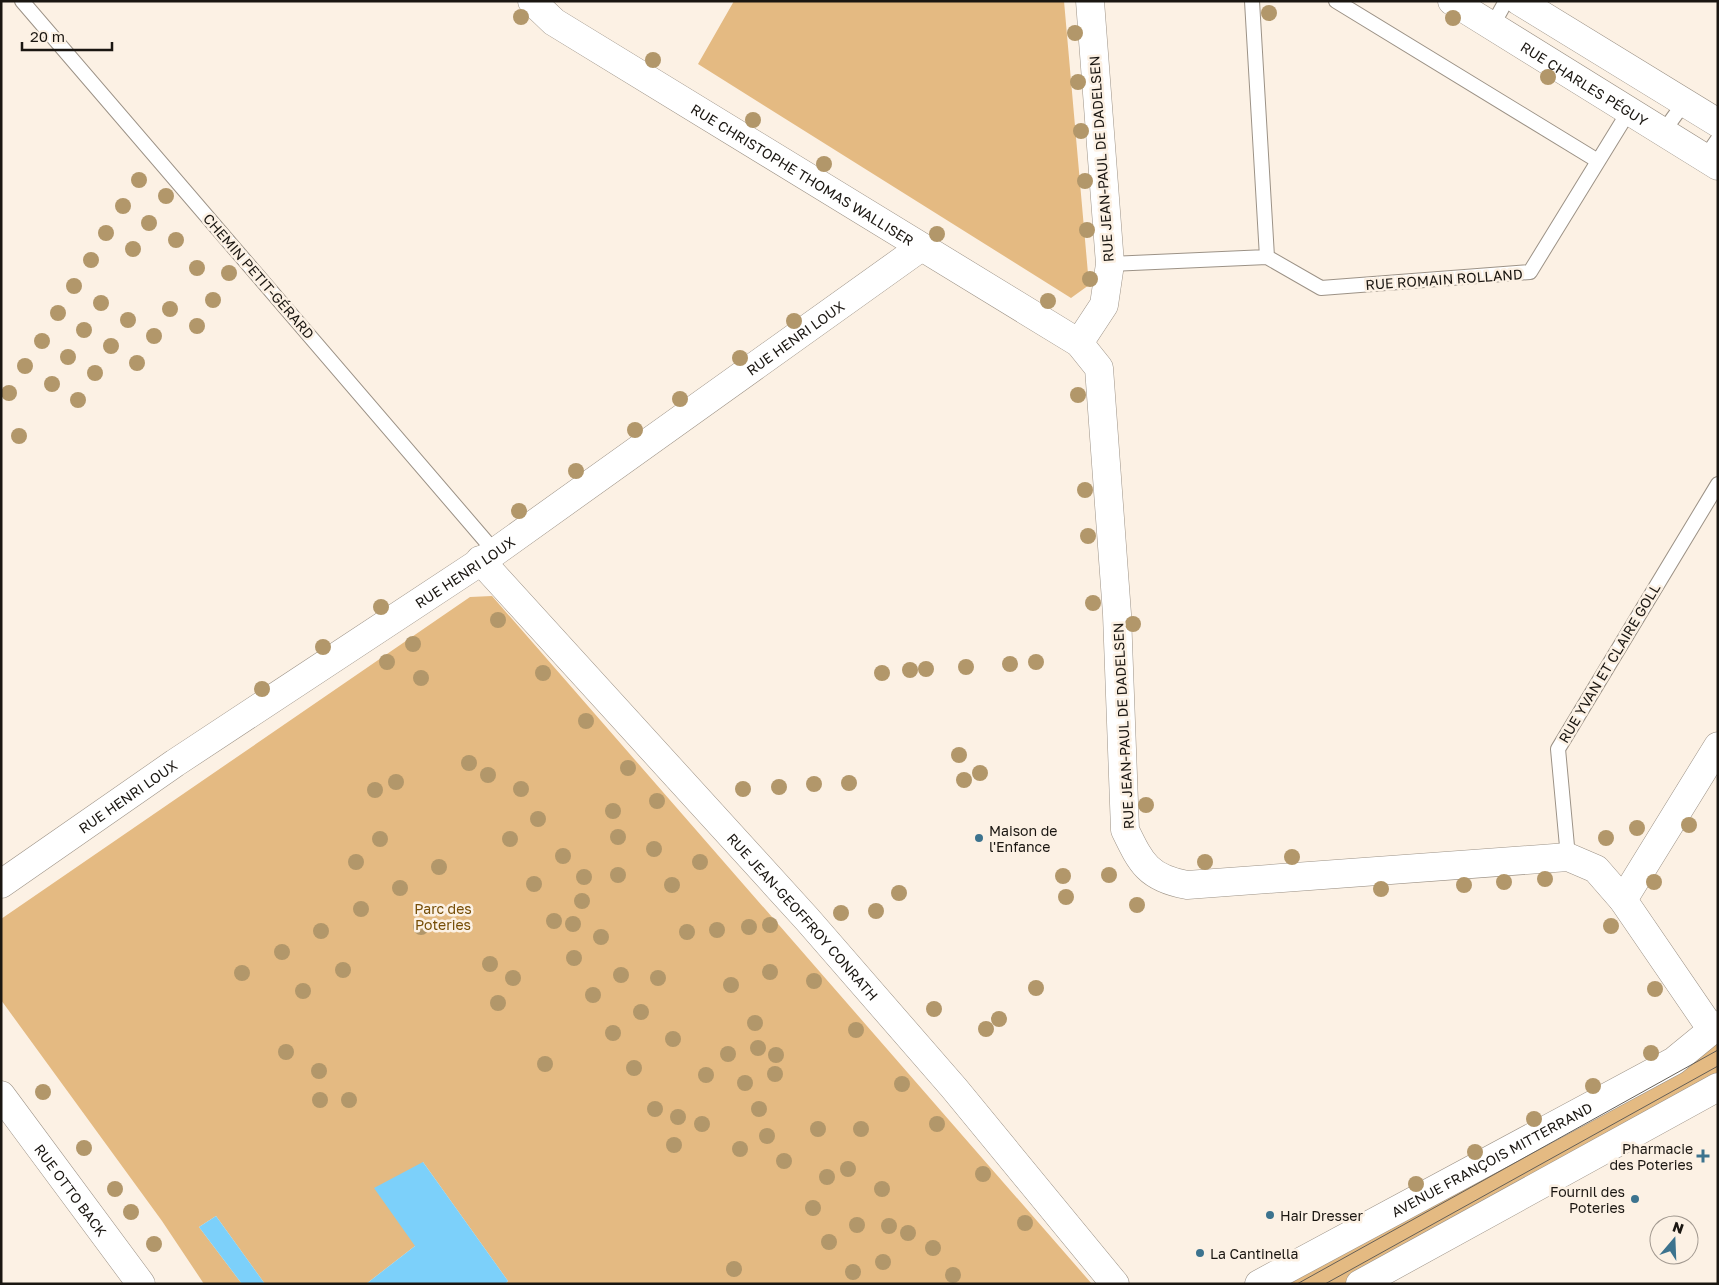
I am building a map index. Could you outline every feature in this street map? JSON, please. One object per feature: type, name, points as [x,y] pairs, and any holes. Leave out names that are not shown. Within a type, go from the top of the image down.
[{"type":"street","name":"RUE CHRISTOPHE THOMAS WALLISER","points":[[532,1],[554,22],[920,248],[1079,343]]},
{"type":"street","name":"RUE JEAN-PAUL DE DADELSEN","points":[[1090,1],[1110,264],[1104,305],[1079,343],[1099,368],[1118,614],[1125,830],[1138,858],[1153,874],[1170,882],[1187,885],[1568,857],[1596,869],[1623,900],[1715,1028]]},
{"type":"street","name":"RUE CHARLES PÉGUY","points":[[1452,1],[1663,132],[1714,155]]},
{"type":"street","points":[[1519,1],[1718,124]]},
{"type":"street","name":"RUE HENRI LOUX","points":[[1,884],[176,763],[488,556],[920,248]]},
{"type":"street","name":"RUE JEAN-GEOFFROY CONRATH","points":[[488,556],[954,1088],[1115,1284]]},
{"type":"street","points":[[1623,900],[1718,746]]},
{"type":"street","name":"AVENUE FRANÇOIS MITTERRAND","points":[[1259,1284],[1674,1060],[1715,1028]]},
{"type":"street","points":[[1360,1284],[1718,1087]]},
{"type":"street","name":"RUE OTTO BACK","points":[[1,1095],[141,1284]]},
{"type":"lane","name":"CHEMIN PETIT-GÉRARD","points":[[22,1],[488,556]]},
{"type":"lane","points":[[1110,264],[1267,257],[1252,1]]},
{"type":"lane","points":[[1336,1],[1598,161]]},
{"type":"lane","points":[[1492,26],[1506,1]]},
{"type":"lane","points":[[1663,132],[1684,103]]},
{"type":"lane","name":"RUE ROMAIN ROLLAND","points":[[1267,257],[1321,288],[1530,272],[1629,110]]},
{"type":"lane","name":"RUE YVAN ET CLAIRE GOLL","points":[[1568,857],[1558,749],[1718,484]]},
{"type":"green space","points":[[734,1],[1064,1],[1089,285],[1071,298],[698,64]]},
{"type":"green space","name":"Parc des Poteries","points":[[492,596],[1092,1284],[505,1284],[508,1281],[423,1162],[415,1246],[366,1284],[265,1284],[216,1216],[199,1227],[242,1284],[204,1284],[162,1221],[1,1000],[1,919],[470,597]]},
{"type":"green space","points":[[1718,1034],[1718,1078],[1345,1284],[1279,1284]]},
{"type":"water","points":[[423,1162],[508,1281],[505,1284],[366,1284],[415,1246],[374,1188]]},
{"type":"water","points":[[216,1216],[265,1284],[242,1284],[199,1227]]},
{"type":"tram line","points":[[1297,1284],[1718,1050]]},
{"type":"tram line","points":[[1325,1284],[1718,1066]]},
{"type":"place","name":"Maison de l'Enfance","points":[[979,838]]},
{"type":"place","name":"Pharmacie des Poteries","points":[[1703,1156]]},
{"type":"place","name":"Fournil des Poteries","points":[[1635,1199]]},
{"type":"place","name":"Hair Dresser","points":[[1270,1215]]},
{"type":"place","name":"La Cantinella","points":[[1200,1253]]}]
